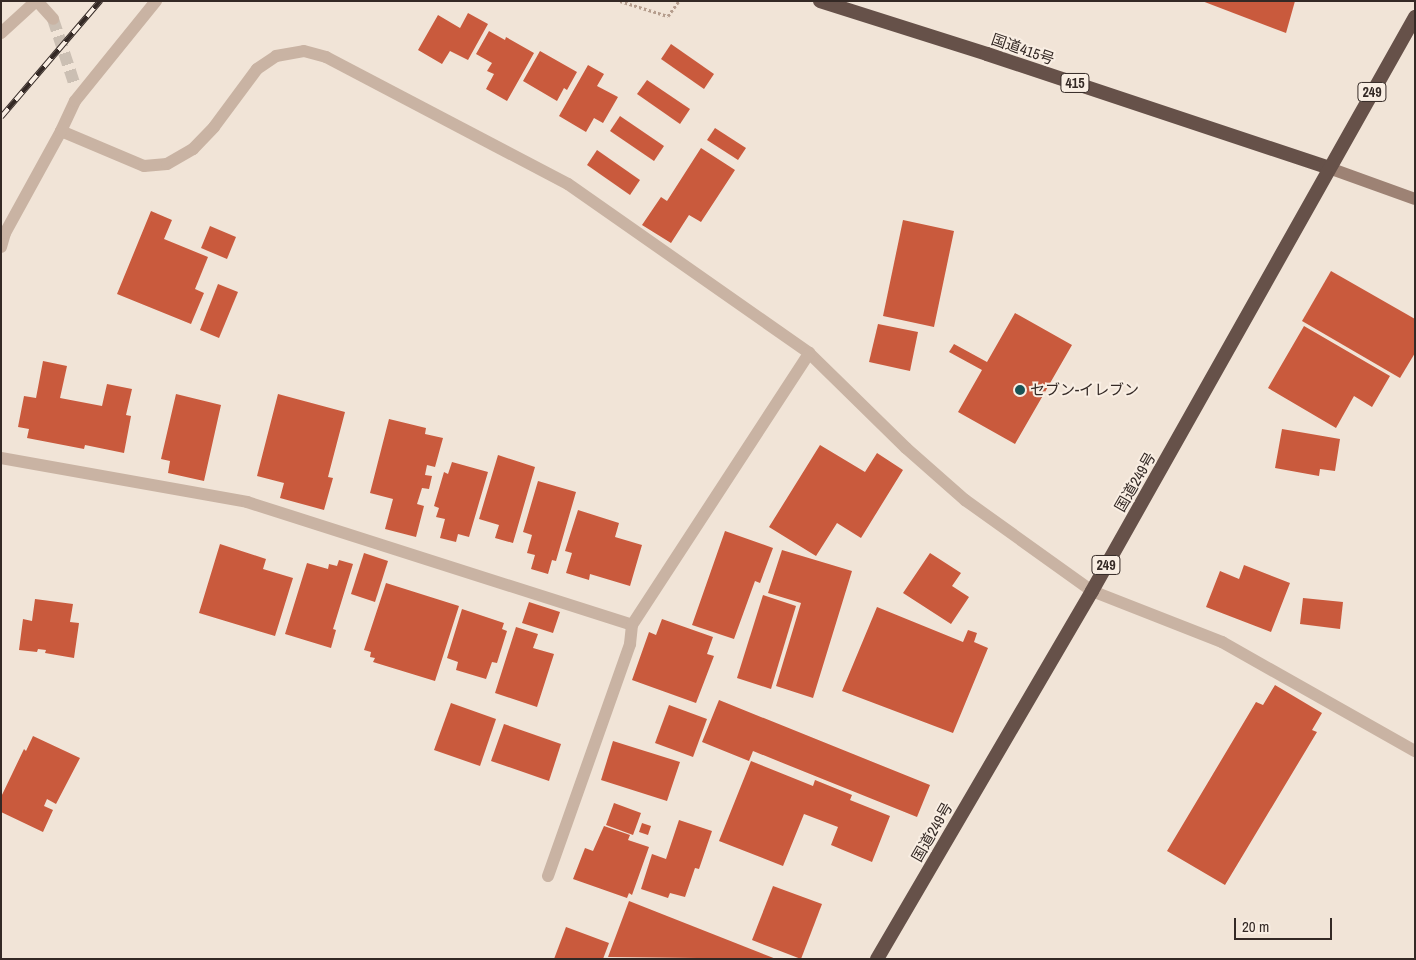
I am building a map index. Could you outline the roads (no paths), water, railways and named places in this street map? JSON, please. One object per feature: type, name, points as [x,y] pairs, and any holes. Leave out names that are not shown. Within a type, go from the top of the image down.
[{"type":"highway","name":"国道415号","points":[[820,1],[987,54],[1329,168]]},
{"type":"highway","name":"国道249号","points":[[877,959],[1092,591],[1415,17]]},
{"type":"main road","points":[[1329,168],[1415,199]]},
{"type":"street","points":[[1,33],[37,1],[53,19]]},
{"type":"street","points":[[1,247],[6,233],[75,101],[156,1]]},
{"type":"street","points":[[61,131],[144,166],[167,164],[194,150],[214,127],[257,69],[276,56],[304,51],[326,57],[568,184],[809,353],[906,448],[965,500],[1092,591],[1222,642],[1415,751]]},
{"type":"street","points":[[74,83],[75,101]]},
{"type":"street","points":[[548,876],[630,644],[632,625],[809,353]]},
{"type":"street","points":[[1,458],[247,502],[632,625]]},
{"type":"tunnel","points":[[53,19],[74,83]]},
{"type":"railway","points":[[1,117],[100,1]]},
{"type":"place","name":"セブン-イレブン","points":[[1020,390]]}]
